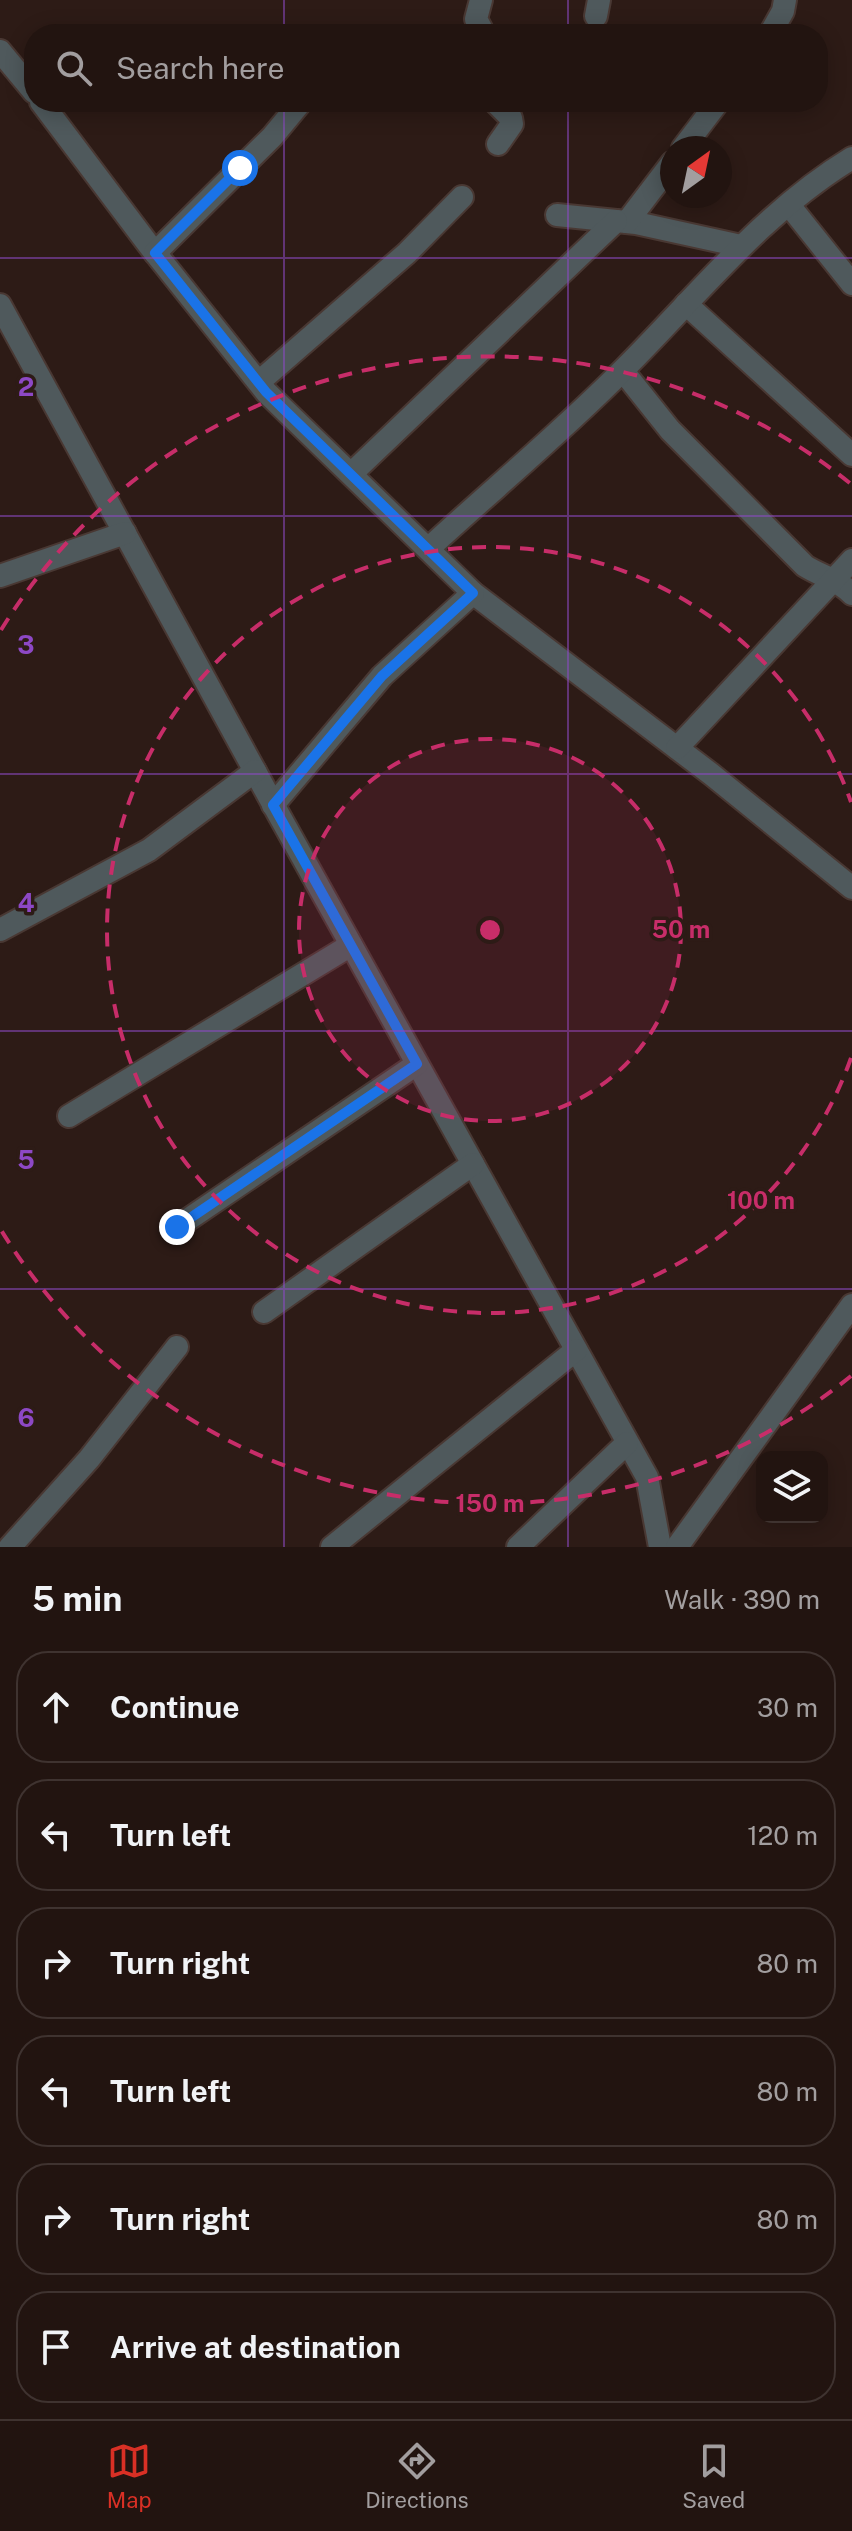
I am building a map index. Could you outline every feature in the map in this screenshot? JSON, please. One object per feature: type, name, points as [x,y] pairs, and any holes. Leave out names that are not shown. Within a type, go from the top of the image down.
[{"type":"street","points":[[479,24],[476,19],[481,0]]},
{"type":"street","points":[[776,24],[785,0]]},
{"type":"street","points":[[0,51],[24,80]]},
{"type":"street","points":[[49,112],[155,253],[259,382],[473,593],[677,748],[852,888]]},
{"type":"street","points":[[155,253],[272,137],[293,112]]},
{"type":"street","points":[[498,144],[512,124],[505,112]]},
{"type":"street","points":[[692,136],[710,112]]},
{"type":"street","points":[[428,549],[623,371],[741,246],[823,175],[852,158]]},
{"type":"street","points":[[351,474],[621,222],[660,177]]},
{"type":"street","points":[[259,382],[407,253],[462,197]]},
{"type":"street","points":[[789,205],[852,284]]},
{"type":"street","points":[[557,215],[621,222],[741,246]]},
{"type":"street","points":[[686,304],[852,455]]},
{"type":"street","points":[[0,305],[273,805],[647,1477],[660,1547]]},
{"type":"street","points":[[623,371],[670,430],[805,566],[843,587]]},
{"type":"street","points":[[0,576],[125,533]]},
{"type":"street","points":[[677,748],[843,587],[852,560]]},
{"type":"street","points":[[273,805],[382,676],[473,593]]},
{"type":"street","points":[[0,930],[149,850],[255,771]]},
{"type":"street","points":[[69,1116],[351,945]]},
{"type":"street","points":[[177,1227],[417,1064]]},
{"type":"street","points":[[264,1312],[473,1164]]},
{"type":"street","points":[[677,1547],[852,1306]]},
{"type":"street","points":[[10,1547],[89,1459],[177,1347]]},
{"type":"street","points":[[332,1547],[576,1350]]},
{"type":"street","points":[[518,1547],[627,1443]]},
{"type":"route","points":[[177,1227],[417,1064],[273,805],[382,676],[473,593],[266,392],[155,253],[240,168]]}]
